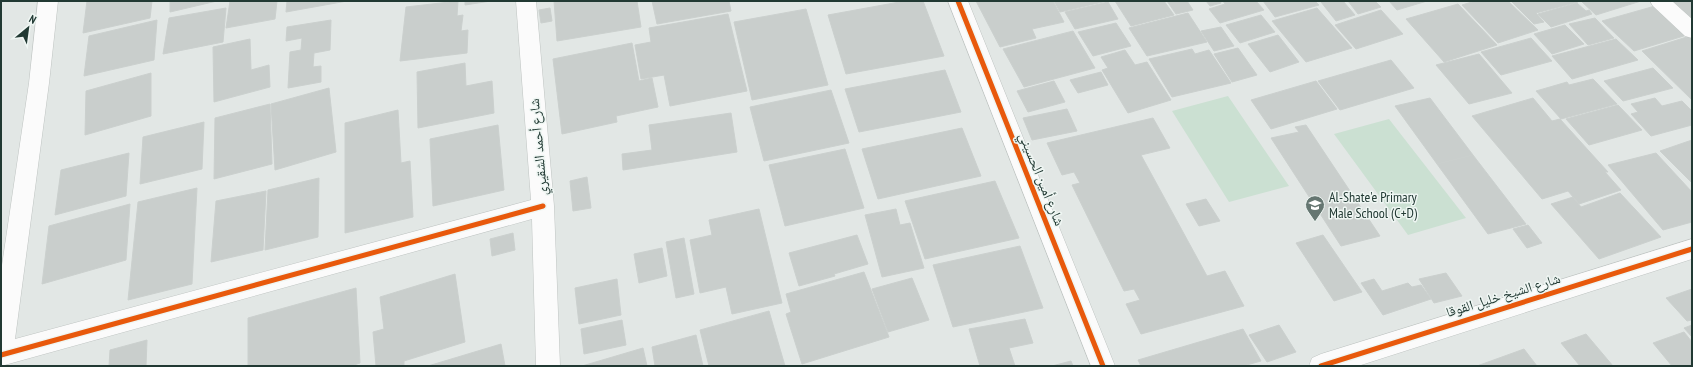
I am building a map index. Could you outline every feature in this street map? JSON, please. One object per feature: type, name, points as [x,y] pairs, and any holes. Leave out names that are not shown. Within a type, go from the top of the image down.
[{"type":"street","points":[[48,1],[1,355],[543,206]]},
{"type":"street","name":"شارع أحمد الشقيري","points":[[526,1],[543,206],[548,366]]},
{"type":"street","name":"شارع أمين الحسيني","points":[[958,1],[1103,366]]},
{"type":"street","points":[[1660,1],[1692,31]]},
{"type":"street","name":"شارع الشيخ خليل القوقا","points":[[1321,366],[1692,249]]},
{"type":"green space","points":[[1228,96],[1289,186],[1229,202],[1172,111]]},
{"type":"green space","points":[[1389,119],[1466,218],[1408,235],[1334,134]]},
{"type":"building","points":[[87,1],[152,1],[150,18],[83,33]]},
{"type":"building","points":[[170,1],[217,1],[170,12]]},
{"type":"building","points":[[230,1],[277,1],[275,19],[226,28]]},
{"type":"building","points":[[287,1],[347,1],[286,12]]},
{"type":"building","points":[[458,1],[457,16],[463,15],[461,31],[468,30],[467,53],[400,61],[406,7]]},
{"type":"building","points":[[465,1],[491,1],[465,5]]},
{"type":"building","points":[[554,1],[637,1],[641,27],[557,41]]},
{"type":"building","points":[[652,1],[729,1],[731,11],[657,24]]},
{"type":"building","points":[[905,1],[923,1],[944,56],[846,74],[828,15]]},
{"type":"building","points":[[976,1],[1053,1],[1064,22],[1032,29],[1036,38],[1000,47]]},
{"type":"building","points":[[1054,1],[1107,1],[1060,12]]},
{"type":"building","points":[[1115,1],[1164,1],[1174,15],[1131,26]]},
{"type":"building","points":[[1167,1],[1187,1],[1193,10],[1176,14]]},
{"type":"building","points":[[1206,1],[1220,1],[1221,3],[1210,6]]},
{"type":"building","points":[[1223,1],[1256,1],[1264,10],[1220,23],[1209,9],[1225,4]]},
{"type":"building","points":[[1263,1],[1315,1],[1319,5],[1275,17]]},
{"type":"building","points":[[1343,1],[1355,15],[1336,21],[1321,2]]},
{"type":"building","points":[[1348,1],[1375,1],[1381,7],[1358,14]]},
{"type":"building","points":[[1389,1],[1427,1],[1397,10]]},
{"type":"building","points":[[1475,1],[1508,1],[1538,30],[1498,43],[1462,5]]},
{"type":"building","points":[[1511,1],[1578,2],[1536,13],[1544,22],[1534,24]]},
{"type":"building","points":[[1581,1],[1641,1],[1596,15]]},
{"type":"building","points":[[1666,1],[1692,1],[1692,24]]},
{"type":"building","points":[[1108,2],[1118,19],[1075,29],[1065,12]]},
{"type":"building","points":[[1577,3],[1586,11],[1589,10],[1592,14],[1551,27],[1538,14]]},
{"type":"building","points":[[1458,4],[1497,45],[1444,62],[1406,19]]},
{"type":"building","points":[[1655,6],[1687,35],[1634,51],[1602,21]]},
{"type":"building","points":[[226,8],[223,42],[163,54],[169,18]]},
{"type":"building","points":[[550,8],[552,21],[541,23],[539,10]]},
{"type":"building","points":[[1317,8],[1352,48],[1306,62],[1272,21]]},
{"type":"building","points":[[806,9],[828,85],[752,100],[734,22]]},
{"type":"building","points":[[1381,10],[1403,34],[1356,49],[1335,25]]},
{"type":"building","points":[[1188,13],[1207,42],[1147,56],[1129,28]]},
{"type":"building","points":[[728,14],[747,91],[670,106],[664,75],[641,79],[635,45],[651,42],[649,28]]},
{"type":"building","points":[[1261,15],[1275,32],[1240,43],[1226,25]]},
{"type":"building","points":[[1595,18],[1614,38],[1588,45],[1569,24]]},
{"type":"building","points":[[157,20],[154,60],[84,76],[89,36]]},
{"type":"building","points":[[331,20],[330,50],[314,53],[313,67],[321,66],[321,82],[288,88],[290,52],[301,50],[302,38],[286,41],[287,27]]},
{"type":"building","points":[[1116,23],[1131,46],[1093,56],[1078,32]]},
{"type":"building","points":[[1565,25],[1584,44],[1552,54],[1534,34]]},
{"type":"building","points":[[1221,27],[1234,46],[1214,51],[1201,31]]},
{"type":"building","points":[[1073,31],[1095,68],[1024,87],[1003,49]]},
{"type":"building","points":[[1278,35],[1299,62],[1270,72],[1248,44]]},
{"type":"building","points":[[1690,36],[1692,38],[1692,100],[1642,51]]},
{"type":"building","points":[[1531,38],[1552,61],[1501,75],[1481,52]]},
{"type":"building","points":[[250,39],[251,70],[269,65],[270,87],[214,102],[213,47]]},
{"type":"building","points":[[1616,39],[1638,60],[1572,79],[1552,56]]},
{"type":"building","points":[[632,43],[639,81],[652,78],[658,107],[616,116],[617,122],[562,134],[553,59]]},
{"type":"building","points":[[1238,48],[1257,75],[1232,82],[1214,54]]},
{"type":"building","points":[[1192,49],[1195,54],[1209,50],[1231,83],[1172,97],[1149,59]]},
{"type":"building","points":[[1125,50],[1135,65],[1147,62],[1171,100],[1128,113],[1102,70],[1108,68],[1101,57]]},
{"type":"building","points":[[1479,54],[1512,93],[1469,104],[1436,65]]},
{"type":"building","points":[[1391,60],[1414,88],[1340,110],[1318,81]]},
{"type":"building","points":[[465,63],[466,86],[492,81],[494,113],[418,128],[417,72]]},
{"type":"building","points":[[1653,68],[1673,88],[1623,101],[1604,81]]},
{"type":"building","points":[[945,70],[961,112],[859,132],[845,89]]},
{"type":"building","points":[[1101,72],[1108,85],[1078,93],[1070,80]]},
{"type":"building","points":[[151,73],[151,116],[85,135],[86,91]]},
{"type":"building","points":[[1593,79],[1617,104],[1561,119],[1536,91],[1567,82],[1569,85]]},
{"type":"building","points":[[1054,81],[1065,102],[1028,112],[1017,91]]},
{"type":"building","points":[[1316,81],[1337,109],[1271,129],[1251,100]]},
{"type":"building","points":[[329,88],[336,152],[275,170],[271,104]]},
{"type":"building","points":[[831,90],[849,143],[764,161],[750,107]]},
{"type":"building","points":[[1430,98],[1473,155],[1437,164],[1395,106]]},
{"type":"building","points":[[1533,98],[1552,121],[1560,119],[1608,172],[1605,172],[1621,190],[1579,204],[1568,191],[1542,199],[1472,116]]},
{"type":"building","points":[[1655,98],[1662,106],[1682,101],[1692,111],[1692,125],[1651,136],[1631,114],[1638,112],[1631,104]]},
{"type":"building","points":[[270,104],[272,164],[214,179],[215,118]]},
{"type":"building","points":[[1618,105],[1642,130],[1589,145],[1566,119]]},
{"type":"building","points":[[1067,109],[1077,131],[1032,140],[1023,118]]},
{"type":"building","points":[[398,110],[401,163],[410,161],[413,217],[345,233],[345,123]]},
{"type":"building","points":[[731,113],[737,152],[623,170],[622,154],[652,150],[649,125]]},
{"type":"building","points":[[1153,118],[1170,148],[1141,155],[1207,276],[1225,271],[1244,306],[1141,334],[1126,304],[1140,300],[1134,289],[1124,291],[1072,185],[1080,183],[1074,172],[1062,175],[1047,143]]},
{"type":"building","points":[[204,122],[202,169],[140,184],[143,137]]},
{"type":"building","points":[[498,125],[504,190],[433,206],[430,139]]},
{"type":"building","points":[[1306,125],[1380,236],[1341,246],[1271,138],[1299,132],[1295,127]]},
{"type":"building","points":[[962,128],[981,176],[878,199],[862,149]]},
{"type":"building","points":[[1692,140],[1692,183],[1660,151]]},
{"type":"building","points":[[845,149],[864,208],[785,226],[769,165]]},
{"type":"building","points":[[129,153],[126,196],[55,215],[61,170]]},
{"type":"building","points":[[1656,153],[1692,192],[1692,222],[1663,230],[1608,165]]},
{"type":"building","points":[[1473,155],[1526,224],[1488,234],[1437,164]]},
{"type":"building","points":[[587,177],[591,208],[573,211],[570,181]]},
{"type":"building","points":[[319,178],[318,237],[265,250],[268,190]]},
{"type":"building","points":[[995,181],[1019,238],[925,259],[905,201]]},
{"type":"building","points":[[197,188],[192,284],[128,300],[138,202]]},
{"type":"building","points":[[266,191],[263,250],[211,262],[216,201]]},
{"type":"building","points":[[1620,193],[1661,237],[1599,259],[1551,204],[1573,197],[1581,207]]},
{"type":"building","points":[[1206,199],[1220,221],[1199,226],[1186,204]]},
{"type":"building","points":[[130,204],[126,260],[42,284],[49,226]]},
{"type":"building","points":[[759,209],[782,303],[732,314],[726,287],[700,293],[690,240],[712,235],[709,220]]},
{"type":"building","points":[[896,209],[900,225],[910,223],[924,268],[882,277],[865,215]]},
{"type":"building","points":[[1528,225],[1542,243],[1527,248],[1513,229]]},
{"type":"building","points":[[513,233],[515,250],[492,256],[490,239]]},
{"type":"building","points":[[857,235],[868,264],[834,274],[835,276],[799,286],[789,253]]},
{"type":"building","points":[[1323,235],[1362,292],[1334,301],[1296,243]]},
{"type":"building","points":[[684,238],[694,294],[676,298],[666,242]]},
{"type":"building","points":[[1020,246],[1043,308],[953,327],[933,265]]},
{"type":"building","points":[[662,248],[667,276],[639,283],[634,254]]},
{"type":"building","points":[[864,272],[889,337],[802,364],[786,314],[791,312],[786,294]]},
{"type":"building","points":[[1446,273],[1462,296],[1434,303],[1419,279]]},
{"type":"building","points":[[455,274],[465,342],[404,361],[404,366],[376,366],[373,332],[384,329],[380,297]]},
{"type":"building","points":[[912,278],[929,320],[888,332],[872,289]]},
{"type":"building","points":[[617,279],[621,315],[579,324],[575,288]]},
{"type":"building","points":[[1374,279],[1382,291],[1408,283],[1412,287],[1421,285],[1431,299],[1383,315],[1361,283]]},
{"type":"building","points":[[356,288],[360,363],[351,366],[248,366],[248,318]]},
{"type":"building","points":[[1692,289],[1692,320],[1687,321],[1666,298]]},
{"type":"building","points":[[769,311],[785,366],[709,366],[700,330]]},
{"type":"building","points":[[1025,319],[1033,343],[1009,348],[1015,366],[980,366],[969,329]]},
{"type":"building","points":[[622,320],[626,345],[584,354],[581,329]]},
{"type":"building","points":[[1279,325],[1296,352],[1267,362],[1249,335]]},
{"type":"building","points":[[1692,325],[1692,337],[1684,328]]},
{"type":"building","points":[[1243,329],[1261,361],[1243,366],[1141,366],[1138,360]]},
{"type":"building","points":[[1684,332],[1692,342],[1692,366],[1672,366],[1653,343]]},
{"type":"building","points":[[1586,334],[1613,366],[1580,366],[1561,343]]},
{"type":"building","points":[[696,335],[703,366],[655,366],[652,347]]},
{"type":"building","points":[[147,340],[146,366],[109,366],[110,350]]},
{"type":"building","points":[[501,344],[505,366],[428,366]]},
{"type":"building","points":[[643,348],[647,366],[582,366]]},
{"type":"building","points":[[1524,349],[1537,366],[1477,366]]},
{"type":"building","points":[[1071,361],[1073,366],[1052,366]]},
{"type":"cycle path","points":[[958,1],[1103,366]]},
{"type":"cycle path","points":[[1,355],[543,206]]},
{"type":"cycle path","points":[[1321,366],[1692,249]]},
{"type":"place","name":"Al-Shate'e Primary Male School (C+D)","points":[[1315,222]]}]
